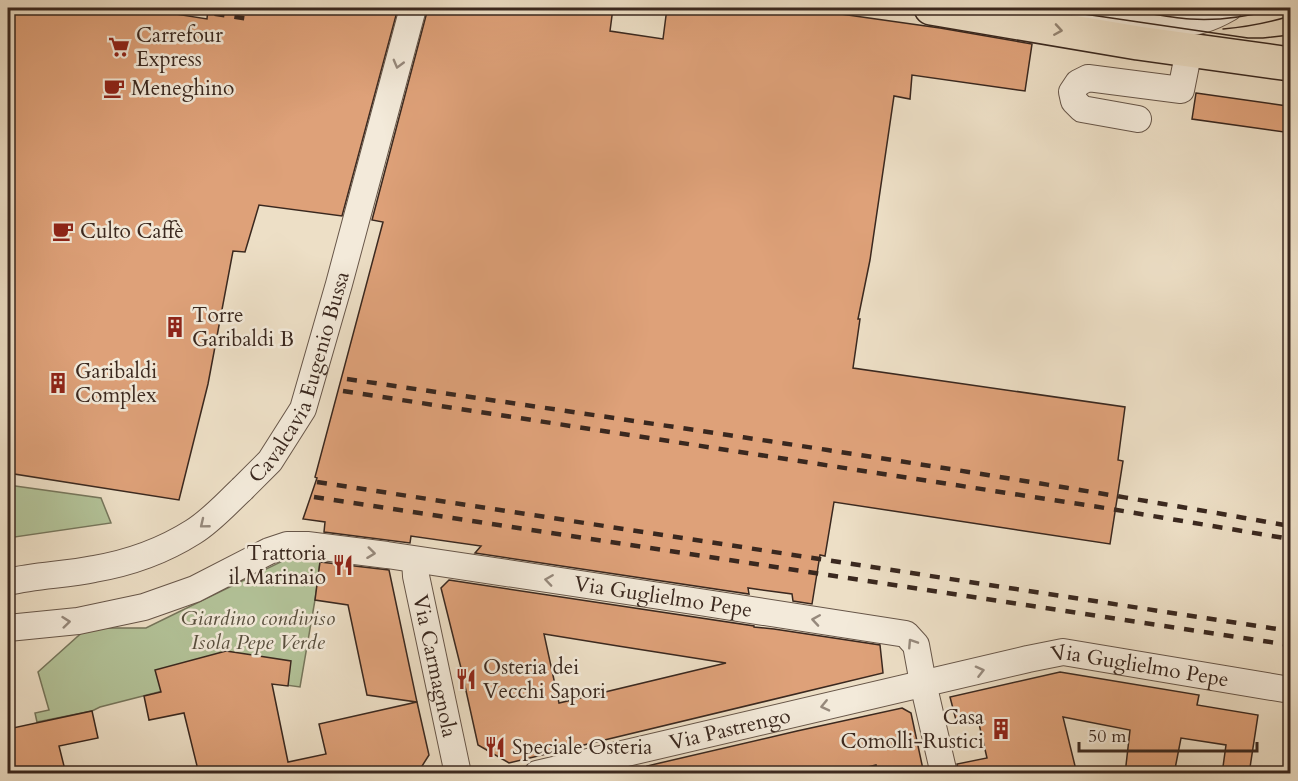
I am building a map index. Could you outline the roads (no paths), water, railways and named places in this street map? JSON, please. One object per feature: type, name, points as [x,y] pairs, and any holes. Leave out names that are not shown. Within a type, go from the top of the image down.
[{"type":"main road","points":[[932,8],[1038,27],[1182,37],[1243,58],[1290,64]]},
{"type":"street","name":"Cavalcavia Eugenio Bussa","points":[[8,582],[30,577],[93,570],[131,561],[160,550],[194,531],[219,511],[270,461],[303,409],[413,8]]},
{"type":"street","points":[[1082,8],[1182,37]]},
{"type":"street","points":[[1138,119],[1082,110],[1074,101],[1071,92],[1078,83],[1088,78],[1181,90],[1182,37],[1188,23],[1207,20],[1229,8]]},
{"type":"street","name":"Via Guglielmo Pepe","points":[[8,628],[78,621],[144,607],[195,589],[287,544],[318,546],[415,560],[906,634],[916,645],[923,683],[1063,652],[1290,690]]},
{"type":"street","name":"Via Carmagnola","points":[[415,560],[416,576],[458,774]]},
{"type":"street","points":[[923,683],[944,774]]},
{"type":"street","name":"Via Pastrengo","points":[[537,774],[923,683]]},
{"type":"tram line","points":[[1043,8],[1248,38],[1290,35]]},
{"type":"tram line","points":[[1115,8],[1190,19],[1235,17],[1279,8]]},
{"type":"tram line","points":[[1223,29],[1290,16]]},
{"type":"railway","points":[[175,8],[250,19]]},
{"type":"railway","points":[[347,379],[937,467],[1290,526]]},
{"type":"railway","points":[[343,391],[1105,508],[1290,539]]},
{"type":"railway","points":[[317,482],[1290,631]]},
{"type":"railway","points":[[314,497],[1290,645]]},
{"type":"place","name":"Carrefour Express","points":[[119,47]]},
{"type":"place","name":"Meneghino","points":[[114,88]]},
{"type":"place","name":"Culto Caffè","points":[[63,231]]},
{"type":"place","name":"Torre Garibaldi B","points":[[175,327]]},
{"type":"place","name":"Garibaldi Complex","points":[[58,383]]},
{"type":"place","name":"Trattoria il Marinaio","points":[[343,565]]},
{"type":"place","name":"Osteria dei Vecchi Sapori","points":[[466,679]]},
{"type":"place","name":"Casa Comolli-Rustici","points":[[1001,729]]},
{"type":"place","name":"Speciale Osteria","points":[[495,747]]},
{"type":"park label","name":"Giardino condiviso Isola Pepe Verde","points":[[258,630]]}]
